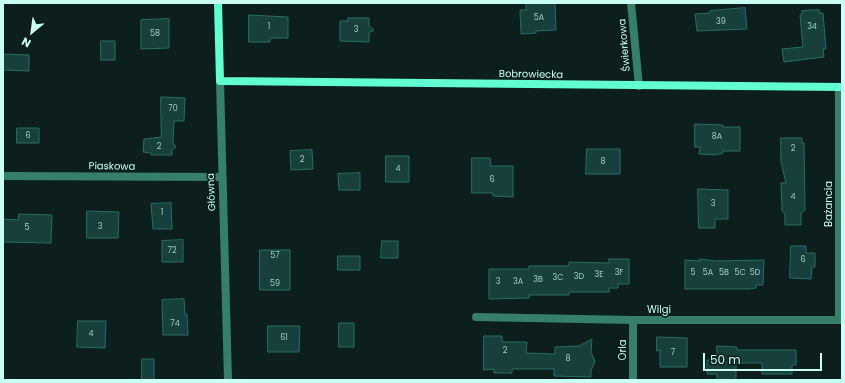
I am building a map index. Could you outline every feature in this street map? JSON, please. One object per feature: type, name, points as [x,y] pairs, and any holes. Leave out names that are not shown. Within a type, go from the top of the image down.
[{"type":"street","name":"Główna","points":[[218,3],[221,177],[228,380]]},
{"type":"street","name":"Świerkowa","points":[[631,3],[639,86]]},
{"type":"street","name":"Bobrowiecka","points":[[220,81],[840,87]]},
{"type":"street","name":"Bażancia","points":[[840,87],[840,320]]},
{"type":"street","name":"Piaskowa","points":[[3,176],[221,177]]},
{"type":"street","name":"Wilgi","points":[[476,317],[633,320],[840,320]]},
{"type":"street","name":"Orla","points":[[633,320],[633,380]]},
{"type":"building","points":[[526,3],[555,3],[556,30],[536,31],[536,33],[521,34],[520,10],[526,10]]},
{"type":"building","points":[[745,8],[747,29],[697,31],[695,14]]},
{"type":"building","points":[[819,10],[819,13],[823,13],[826,49],[823,49],[824,57],[784,62],[782,49],[803,47],[800,15],[802,14],[802,11]]},
{"type":"building","points":[[249,15],[288,17],[288,38],[270,38],[270,42],[249,42]]},
{"type":"building","points":[[348,18],[369,18],[369,26],[374,30],[369,33],[369,42],[340,41],[340,21],[348,21]]},
{"type":"building","points":[[169,19],[169,48],[141,49],[141,20]]},
{"type":"building","points":[[101,41],[115,41],[115,60],[101,60]]},
{"type":"building","points":[[3,54],[29,55],[29,71],[3,70]]},
{"type":"building","points":[[161,97],[185,98],[184,121],[174,121],[173,143],[176,147],[172,150],[172,155],[151,155],[151,153],[143,152],[144,139],[161,137]]},
{"type":"building","points":[[695,124],[740,127],[740,151],[723,151],[723,153],[715,155],[699,154],[700,147],[695,147]]},
{"type":"building","points":[[17,128],[39,128],[39,143],[17,143]]},
{"type":"building","points":[[781,138],[802,138],[802,143],[804,143],[805,210],[801,213],[801,225],[785,225],[785,214],[782,211],[781,183],[786,183],[781,162]]},
{"type":"building","points":[[587,149],[620,149],[620,174],[586,174]]},
{"type":"building","points":[[312,150],[313,169],[291,170],[290,151]]},
{"type":"building","points":[[386,156],[409,156],[409,182],[386,182]]},
{"type":"building","points":[[472,158],[490,158],[491,166],[513,166],[513,197],[493,196],[493,193],[472,193]]},
{"type":"building","points":[[360,173],[360,190],[339,190],[338,174]]},
{"type":"building","points":[[698,189],[728,190],[728,219],[715,219],[715,228],[699,228]]},
{"type":"building","points":[[171,203],[172,229],[153,229],[151,204]]},
{"type":"building","points":[[87,211],[119,212],[118,238],[87,238]]},
{"type":"building","points":[[19,214],[52,215],[51,243],[3,242],[3,219],[18,220]]},
{"type":"building","points":[[183,240],[183,262],[162,262],[162,241]]},
{"type":"building","points":[[382,241],[398,241],[398,258],[381,258]]},
{"type":"building","points":[[791,246],[806,246],[806,253],[815,253],[815,267],[812,267],[811,279],[790,278]]},
{"type":"building","points":[[260,250],[290,250],[290,290],[260,290]]},
{"type":"building","points":[[338,256],[360,256],[360,270],[338,270]]},
{"type":"building","points":[[609,259],[629,259],[629,284],[618,284],[618,288],[609,288],[609,292],[569,292],[569,295],[529,295],[529,298],[489,299],[489,269],[529,269],[529,266],[569,266],[569,262],[609,263]]},
{"type":"building","points":[[700,259],[715,261],[764,260],[763,285],[756,285],[756,288],[749,289],[685,289],[685,260],[700,261]]},
{"type":"building","points":[[184,299],[185,314],[187,314],[188,335],[163,335],[162,300]]},
{"type":"building","points":[[78,321],[106,321],[105,348],[77,347]]},
{"type":"building","points":[[339,323],[354,323],[354,347],[339,347]]},
{"type":"building","points":[[268,326],[300,326],[299,352],[268,352]]},
{"type":"building","points":[[484,336],[502,336],[502,342],[527,342],[526,353],[555,354],[555,347],[579,346],[592,339],[591,352],[595,362],[591,370],[591,377],[554,376],[554,369],[512,369],[512,373],[494,373],[494,369],[484,370]]},
{"type":"building","points":[[657,337],[687,338],[687,367],[660,367],[660,350],[657,351]]},
{"type":"building","points":[[717,346],[737,347],[737,350],[796,350],[796,365],[792,365],[792,374],[762,374],[762,363],[736,363],[736,380],[717,380],[717,374],[707,374],[707,360],[717,360]]},
{"type":"building","points":[[142,359],[154,359],[154,380],[142,380]]}]
